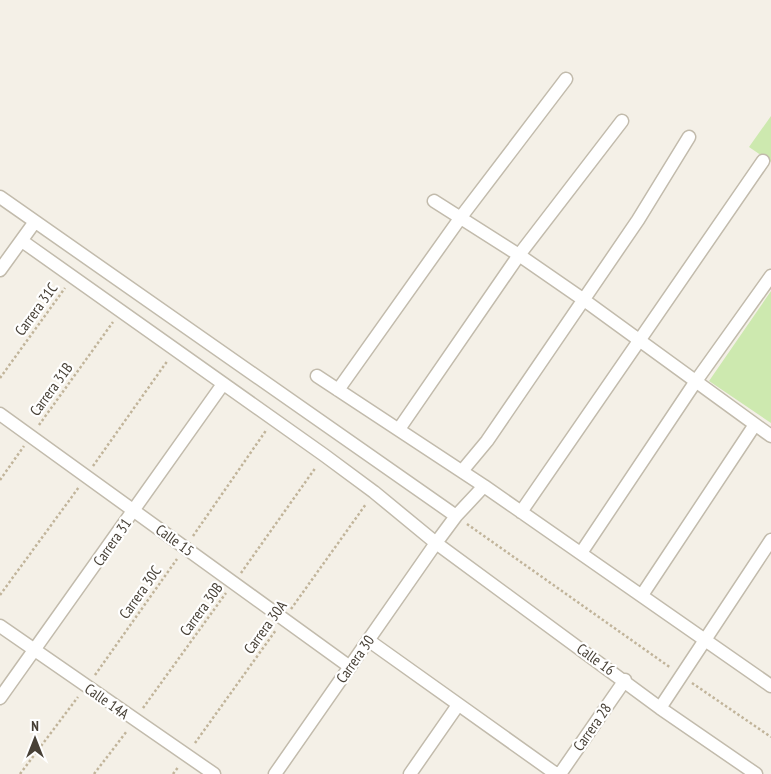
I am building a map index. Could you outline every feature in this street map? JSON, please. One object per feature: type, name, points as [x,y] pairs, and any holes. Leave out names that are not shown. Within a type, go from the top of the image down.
[{"type":"street","points":[[338,390],[461,217],[566,79]]},
{"type":"street","points":[[399,429],[519,255],[622,121]]},
{"type":"street","points":[[462,471],[487,441],[559,333],[584,300],[638,220],[689,138]]},
{"type":"street","points":[[521,512],[762,161]]},
{"type":"street","points":[[0,197],[34,223],[456,516]]},
{"type":"street","points":[[434,201],[519,255],[584,300],[696,381],[754,426],[771,436]]},
{"type":"street","points":[[0,270],[34,223]]},
{"type":"street","name":"Calle 16","points":[[22,241],[324,455],[374,492],[436,543],[625,680],[660,708],[756,774]]},
{"type":"street","points":[[581,553],[696,381],[771,276]]},
{"type":"street","points":[[317,376],[462,471],[704,639],[769,681]]},
{"type":"street","name":"Carrera 31","points":[[0,698],[223,384]]},
{"type":"street","name":"Calle 15","points":[[0,414],[350,667]]},
{"type":"street","points":[[642,595],[754,426]]},
{"type":"street","name":"Carrera 30","points":[[275,774],[436,543],[456,516],[484,486]]},
{"type":"street","points":[[660,708],[771,540]]},
{"type":"street","name":"Calle 14A","points":[[0,626],[214,774]]},
{"type":"street","points":[[368,640],[556,774]]},
{"type":"street","name":"Carrera 28","points":[[560,774],[625,680]]},
{"type":"street","points":[[410,774],[458,705]]},
{"type":"path","name":"Carrera 31C","points":[[0,378],[73,277]]},
{"type":"path","name":"Carrera 31B","points":[[0,480],[121,311]]},
{"type":"path","name":"Carrera 30C","points":[[20,774],[86,687],[274,420]]},
{"type":"path","name":"Carrera 30B","points":[[94,774],[135,720],[324,455]]},
{"type":"path","name":"Carrera 30A","points":[[173,774],[374,492]]},
{"type":"path","points":[[456,516],[681,676],[771,737]]},
{"type":"green space","points":[[771,116],[771,162],[749,147]]},
{"type":"green space","points":[[771,291],[771,423],[709,381]]}]
